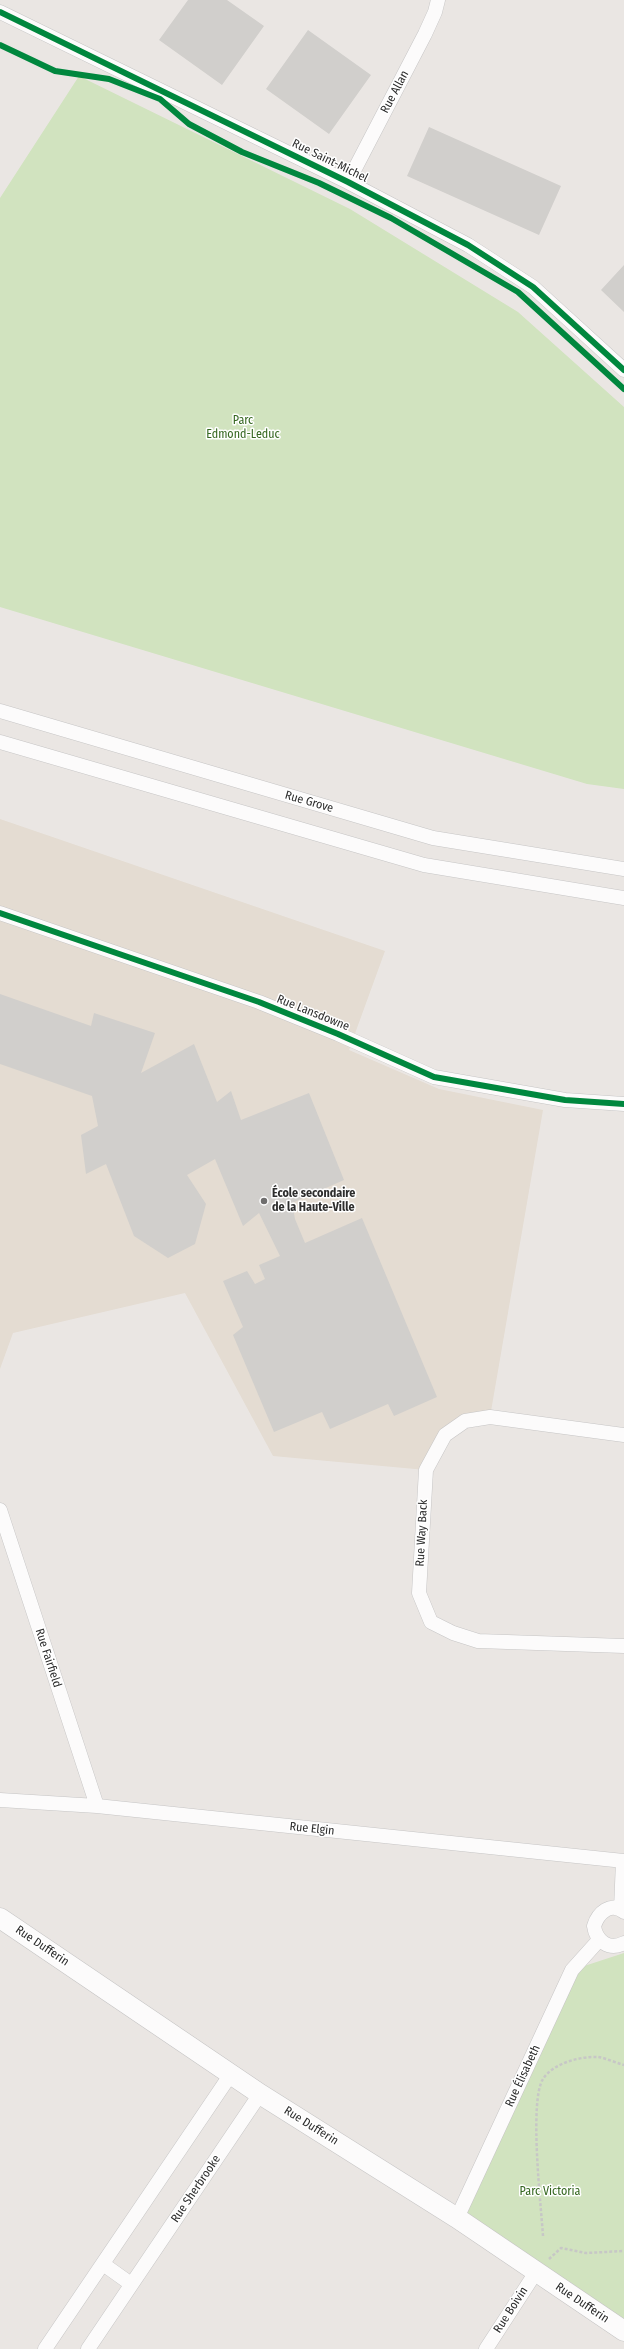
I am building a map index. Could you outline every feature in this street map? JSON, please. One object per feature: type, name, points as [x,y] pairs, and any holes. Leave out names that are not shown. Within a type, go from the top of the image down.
[{"type":"main road","name":"Rue Dufferin","points":[[0,1918],[260,2094],[457,2218],[624,2331]]},
{"type":"street","name":"Rue Allan","points":[[348,182],[426,34],[436,12],[438,0]]},
{"type":"street","name":"Rue Saint-Michel","points":[[0,12],[348,182],[468,245],[506,268],[533,287],[624,370]]},
{"type":"street","name":"Rue Grove","points":[[0,711],[433,838],[624,869]]},
{"type":"street","points":[[0,742],[424,865],[624,898]]},
{"type":"street","name":"Rue Lansdowne","points":[[0,913],[258,1002],[338,1034],[434,1077],[565,1100],[624,1104]]},
{"type":"street","name":"Rue Way Back","points":[[624,1435],[490,1417],[465,1421],[445,1435],[426,1470],[419,1593],[431,1622],[453,1633],[478,1641],[624,1646]]},
{"type":"street","name":"Rue Fairfield","points":[[0,1510],[97,1806]]},
{"type":"street","name":"Rue Elgin","points":[[0,1800],[97,1806],[624,1861]]},
{"type":"street","points":[[624,1861],[622,1910],[607,1909],[596,1918],[594,1926],[599,1940],[612,1946],[624,1943]]},
{"type":"street","name":"Rue Élisabeth","points":[[457,2218],[572,1970],[599,1940]]},
{"type":"street","points":[[45,2349],[231,2074]]},
{"type":"street","name":"Rue Sherbrooke","points":[[88,2349],[260,2094]]},
{"type":"street","points":[[103,2264],[132,2284]]},
{"type":"street","name":"Rue Boivin","points":[[486,2349],[536,2272]]},
{"type":"path","points":[[543,2236],[535,2108],[543,2079],[556,2067],[577,2059],[599,2057],[624,2065]]},
{"type":"path","points":[[536,2272],[560,2248],[586,2253],[624,2251]]},
{"type":"shaded area","name":"École secondaire de la Haute-Ville","points":[[0,819],[385,951],[349,1050],[439,1089],[543,1110],[490,1417],[465,1421],[426,1470],[273,1456],[185,1293],[13,1333],[0,1369]]},
{"type":"green space","name":"Parc Edmond-Leduc","points":[[79,76],[350,209],[518,312],[624,407],[624,789],[587,784],[0,607],[0,198]]},
{"type":"green space","name":"Parc Victoria","points":[[624,1953],[624,2331],[457,2218],[572,1970]]},
{"type":"building","points":[[188,0],[227,0],[264,26],[222,85],[159,40]]},
{"type":"building","points":[[308,30],[371,75],[329,134],[266,89]]},
{"type":"building","points":[[429,127],[561,186],[539,235],[407,176]]},
{"type":"building","points":[[624,265],[624,312],[601,290]]},
{"type":"building","points":[[0,994],[91,1026],[94,1013],[155,1033],[141,1073],[194,1044],[217,1102],[231,1091],[241,1120],[309,1093],[344,1180],[292,1203],[295,1219],[305,1243],[362,1218],[437,1397],[394,1416],[388,1404],[330,1429],[322,1412],[274,1432],[233,1335],[243,1327],[223,1281],[247,1271],[255,1284],[265,1279],[259,1265],[280,1256],[259,1213],[243,1226],[215,1159],[187,1175],[206,1204],[195,1244],[168,1258],[134,1236],[106,1164],[86,1174],[81,1135],[98,1126],[92,1096],[0,1064]]},
{"type":"cycle path","points":[[0,12],[348,182],[468,245],[533,287],[624,370]]},
{"type":"cycle path","points":[[0,45],[55,71],[109,79],[160,99],[189,124],[242,152],[319,183],[391,218],[518,292],[624,389]]},
{"type":"cycle path","points":[[0,913],[259,1002],[338,1034],[434,1077],[565,1100],[624,1104]]},
{"type":"place","name":"École secondaire de la Haute-Ville","points":[[264,1201]]}]
